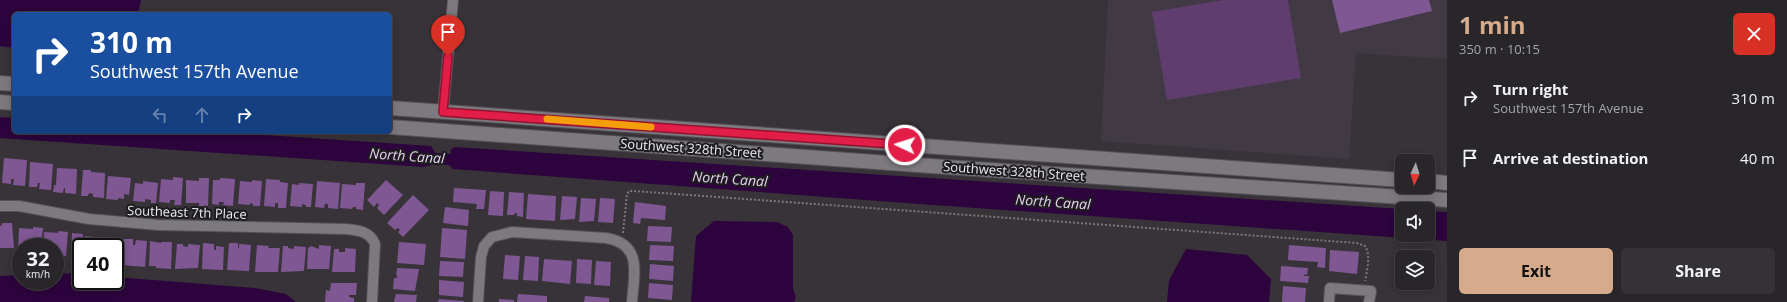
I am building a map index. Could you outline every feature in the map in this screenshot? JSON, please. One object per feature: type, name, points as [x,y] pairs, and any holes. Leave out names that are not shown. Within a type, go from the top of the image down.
[{"type":"street","points":[[443,112],[453,0]]},
{"type":"street","points":[[0,83],[12,84]]},
{"type":"street","points":[[0,102],[12,103]]},
{"type":"street","name":"Southwest 328th Street","points":[[392,108],[1395,180]]},
{"type":"street","name":"Southwest 328th Street","points":[[392,127],[1447,200]]},
{"type":"street","points":[[1341,193],[1352,177]]},
{"type":"street","points":[[1435,181],[1447,182]]},
{"type":"street","name":"Southeast 7th Place","points":[[0,206],[19,206],[90,219],[143,224],[355,230],[365,232],[372,238],[375,244],[372,302]]},
{"type":"street","points":[[478,302],[481,257],[484,246],[492,237],[516,232],[606,238],[623,244],[631,252],[633,260],[632,302]]},
{"type":"street","points":[[1329,302],[1330,288],[1371,290],[1369,302]]},
{"type":"path","points":[[623,244],[627,194],[629,191],[634,191],[1357,243],[1365,246],[1368,252],[1367,273],[1363,290]]},
{"type":"shaded area","points":[[1108,0],[1447,0],[1447,59],[1356,53],[1349,159],[1101,141]]},
{"type":"shaded area","points":[[1223,0],[1288,0],[1301,78],[1167,100],[1152,12]]},
{"type":"water","points":[[0,0],[141,0],[138,12],[12,12],[12,48],[0,46]]},
{"type":"water","name":"North Canal","points":[[0,117],[12,118],[12,134],[251,134],[431,146],[436,154],[434,164],[424,167],[0,138]]},
{"type":"water","name":"North Canal","points":[[455,147],[1395,209],[1395,237],[453,169],[450,166],[451,149]]},
{"type":"water","name":"North Canal","points":[[1435,211],[1447,212],[1447,241],[1435,240]]},
{"type":"water","points":[[714,221],[777,222],[788,227],[793,235],[793,288],[796,297],[794,302],[691,302],[696,236]]},
{"type":"water","points":[[1186,249],[1247,255],[1271,279],[1269,302],[1167,302],[1169,280]]},
{"type":"water","points":[[64,273],[72,274],[72,290],[124,290],[124,278],[255,288],[286,294],[296,302],[0,302],[0,276],[12,275],[12,290],[64,290]]},
{"type":"building","points":[[1332,0],[1429,0],[1432,11],[1340,33]]},
{"type":"building","points":[[4,158],[27,160],[25,186],[13,185],[14,179],[11,179],[11,184],[2,183]]},
{"type":"building","points":[[30,162],[53,164],[51,190],[39,189],[40,183],[38,183],[37,187],[29,187]]},
{"type":"building","points":[[57,168],[77,169],[76,194],[65,193],[65,188],[63,193],[53,192],[54,185],[56,185]]},
{"type":"building","points":[[83,170],[105,173],[104,198],[93,197],[93,194],[89,193],[88,196],[81,196]]},
{"type":"building","points":[[108,176],[131,178],[129,195],[124,194],[124,199],[106,199]]},
{"type":"building","points":[[173,177],[183,178],[181,205],[174,205],[175,200],[170,200],[170,203],[159,202],[161,179],[173,180]]},
{"type":"building","points":[[199,178],[209,178],[208,206],[199,206],[199,203],[186,203],[186,180],[199,181]]},
{"type":"building","points":[[220,178],[235,179],[233,206],[223,205],[224,202],[219,202],[219,205],[212,204],[213,180],[220,180]]},
{"type":"building","points":[[266,179],[280,180],[280,182],[288,183],[286,208],[278,208],[278,203],[275,203],[275,207],[264,206]]},
{"type":"building","points":[[252,180],[262,181],[260,206],[253,206],[253,204],[250,203],[250,205],[238,204],[240,181],[252,182]]},
{"type":"building","points":[[386,180],[403,195],[384,215],[377,208],[379,205],[377,203],[374,207],[367,200]]},
{"type":"building","points":[[143,181],[158,183],[156,203],[151,203],[151,200],[145,199],[145,202],[133,201],[135,183],[143,184]]},
{"type":"building","points":[[317,181],[340,183],[338,209],[328,208],[328,204],[325,204],[324,208],[315,207]]},
{"type":"building","points":[[299,183],[313,184],[311,207],[306,207],[306,205],[302,204],[302,207],[290,206],[292,184],[299,185]]},
{"type":"building","points":[[356,183],[365,183],[363,210],[356,209],[356,207],[353,207],[352,209],[340,208],[342,184],[356,185]]},
{"type":"building","points":[[454,188],[486,190],[484,209],[476,209],[477,204],[453,202]]},
{"type":"building","points":[[490,191],[504,192],[503,216],[488,215]]},
{"type":"building","points":[[509,192],[524,193],[523,217],[517,216],[517,213],[514,215],[507,215]]},
{"type":"building","points":[[528,194],[556,196],[555,221],[526,219]]},
{"type":"building","points":[[413,195],[429,210],[403,237],[398,232],[400,230],[398,228],[395,230],[387,223]]},
{"type":"building","points":[[562,196],[577,197],[575,219],[560,220]]},
{"type":"building","points":[[581,198],[596,199],[594,221],[579,222]]},
{"type":"building","points":[[600,198],[615,199],[613,223],[598,222]]},
{"type":"building","points":[[635,202],[666,206],[665,220],[641,218],[640,224],[633,223]]},
{"type":"building","points":[[445,207],[469,210],[468,226],[443,223]]},
{"type":"building","points":[[2,223],[12,223],[12,248],[0,248],[0,226]]},
{"type":"building","points":[[648,226],[672,227],[671,242],[647,241]]},
{"type":"building","points":[[33,227],[43,228],[42,238],[19,238],[19,228],[33,229]]},
{"type":"building","points":[[442,228],[467,230],[465,259],[440,257]]},
{"type":"building","points":[[58,231],[68,232],[66,256],[64,256],[64,238],[44,238],[44,232],[58,233]]},
{"type":"building","points":[[72,233],[83,234],[83,238],[72,238],[71,259]]},
{"type":"building","points":[[85,236],[93,237],[85,238]]},
{"type":"building","points":[[124,239],[133,239],[133,245],[135,245],[136,240],[147,241],[145,267],[124,265]]},
{"type":"building","points":[[150,241],[161,243],[172,242],[171,269],[149,266]]},
{"type":"building","points":[[399,242],[426,244],[424,265],[397,263]]},
{"type":"building","points":[[203,243],[214,244],[214,250],[216,250],[216,246],[224,247],[223,270],[202,269]]},
{"type":"building","points":[[229,243],[238,243],[238,248],[239,244],[251,245],[249,271],[227,270]]},
{"type":"building","points":[[177,244],[183,244],[183,246],[188,247],[188,244],[200,245],[198,268],[175,269]]},
{"type":"building","points":[[257,245],[269,246],[268,248],[280,248],[278,272],[255,272]]},
{"type":"building","points":[[319,245],[331,246],[329,269],[307,269],[308,248],[311,246],[319,249]]},
{"type":"building","points":[[650,245],[674,246],[673,261],[649,260]]},
{"type":"building","points":[[1289,245],[1326,248],[1325,268],[1317,267],[1318,262],[1288,260]]},
{"type":"building","points":[[283,246],[288,246],[288,248],[294,249],[294,246],[306,247],[304,271],[281,272]]},
{"type":"building","points":[[345,248],[356,249],[355,272],[332,272],[334,249],[339,249],[339,252],[345,252]]},
{"type":"building","points":[[1330,250],[1359,252],[1357,274],[1329,271]]},
{"type":"building","points":[[505,255],[520,256],[518,280],[503,279]]},
{"type":"building","points":[[525,256],[539,257],[538,281],[523,280]]},
{"type":"building","points":[[544,259],[572,261],[570,284],[542,281]]},
{"type":"building","points":[[577,259],[592,260],[591,284],[576,283]]},
{"type":"building","points":[[440,261],[464,262],[463,277],[439,276]]},
{"type":"building","points":[[596,261],[611,262],[610,286],[594,285]]},
{"type":"building","points":[[650,264],[674,266],[673,281],[649,279]]},
{"type":"building","points":[[1281,266],[1308,268],[1307,275],[1305,274],[1304,276],[1309,276],[1308,283],[1280,281]]},
{"type":"building","points":[[397,268],[419,269],[415,291],[393,289],[394,278],[397,278]]},
{"type":"building","points":[[439,280],[464,282],[463,297],[439,295]]},
{"type":"building","points":[[331,283],[357,283],[356,295],[349,295],[349,297],[354,298],[354,302],[325,302],[326,290],[330,291]]},
{"type":"building","points":[[649,283],[673,285],[672,300],[648,298]]},
{"type":"building","points":[[1283,286],[1306,288],[1305,302],[1282,302]]},
{"type":"building","points":[[396,294],[417,295],[416,302],[395,302]]},
{"type":"building","points":[[518,294],[547,296],[547,302],[517,302]]},
{"type":"building","points":[[585,296],[609,298],[609,302],[584,302]]},
{"type":"building","points":[[439,299],[464,301],[464,302],[438,302]]},
{"type":"building","points":[[499,299],[514,300],[514,302],[499,302]]},
{"type":"waterway","name":"North Canal","points":[[421,157],[466,161]]},
{"type":"slow traffic","points":[[547,119],[651,127]]},
{"type":"route","points":[[448,56],[443,112],[905,145]]}]
